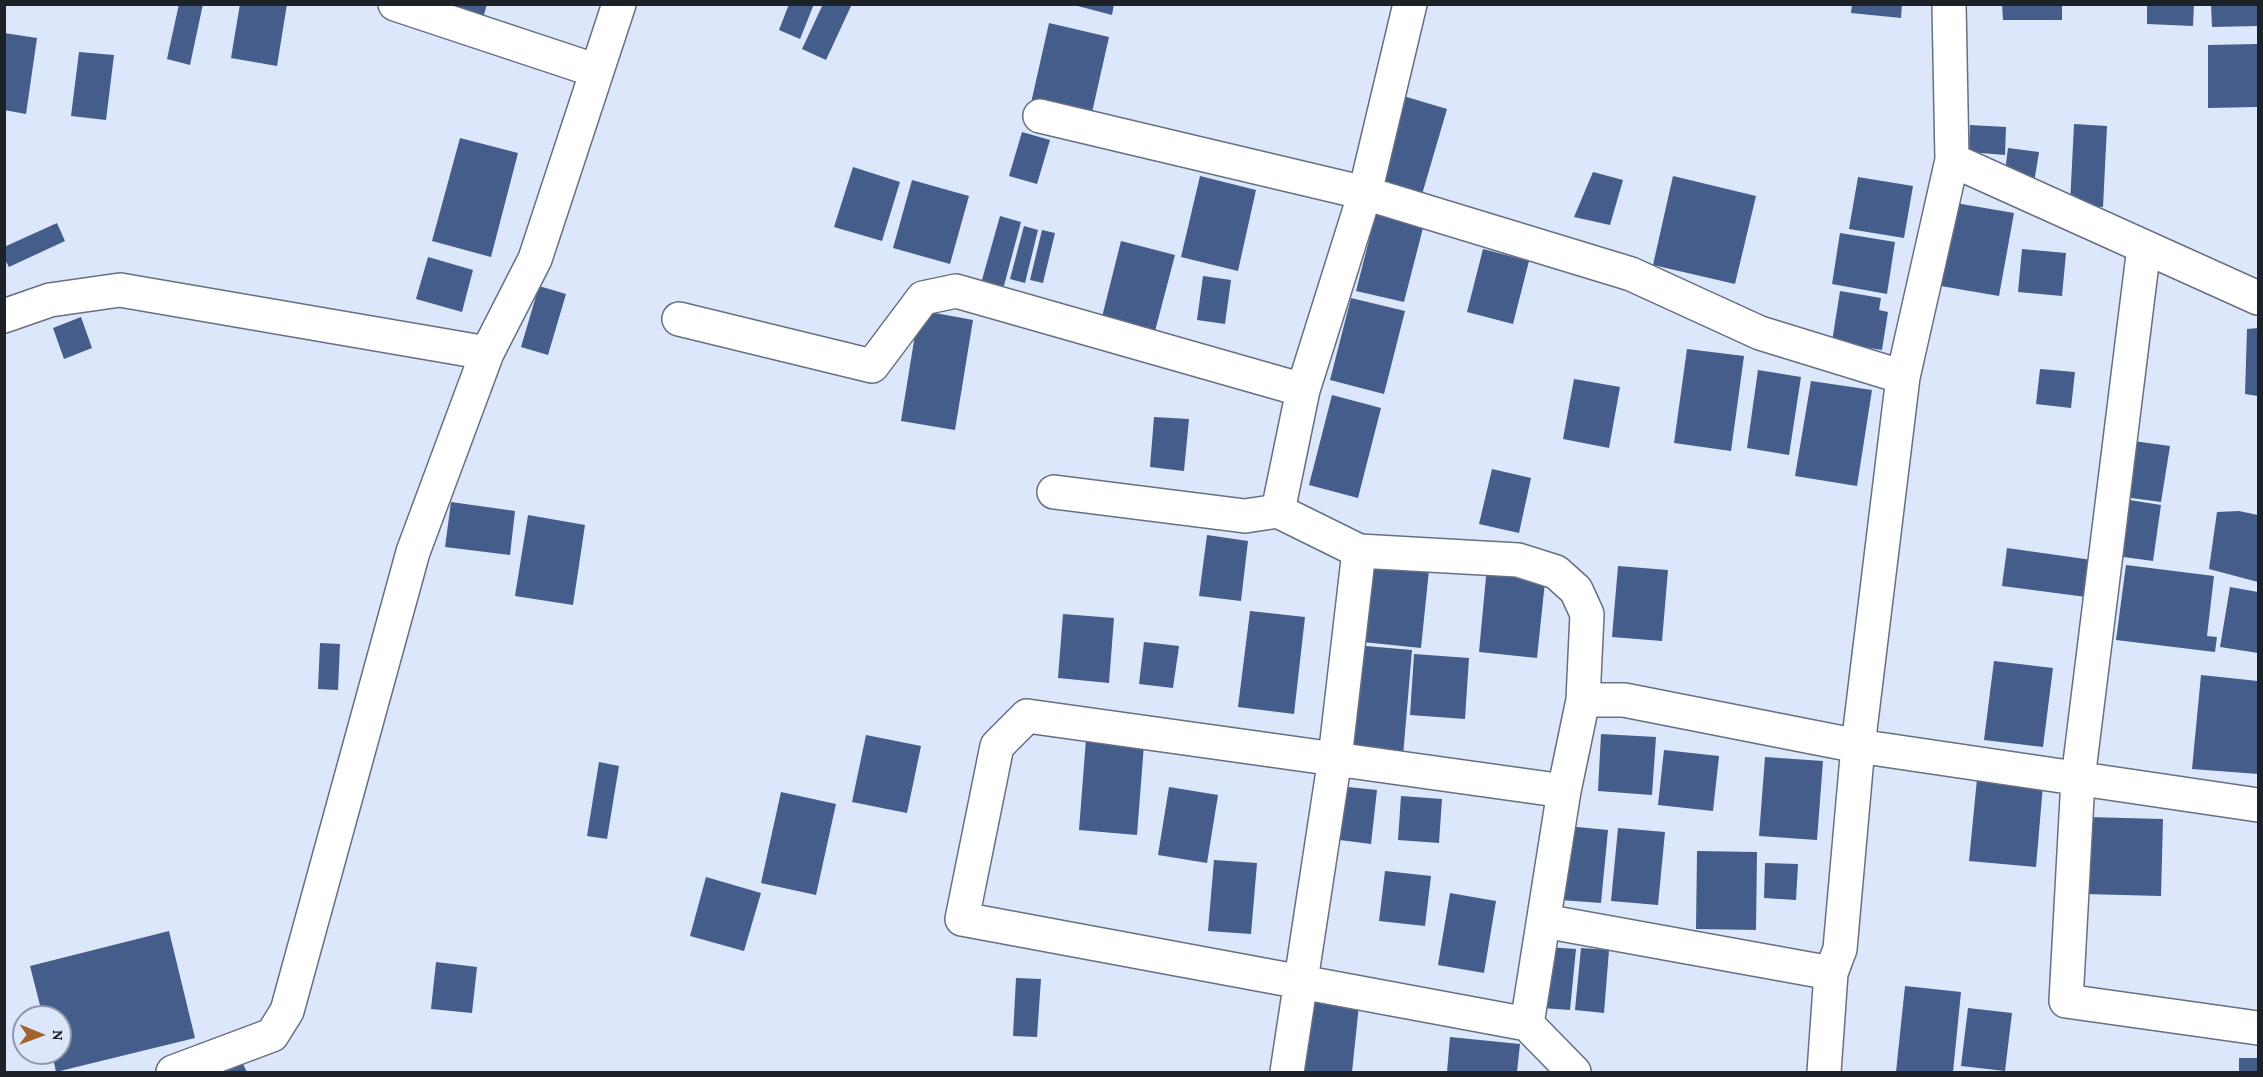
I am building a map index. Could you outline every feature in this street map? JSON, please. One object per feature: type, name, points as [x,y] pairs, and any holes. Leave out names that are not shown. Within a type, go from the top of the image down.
[{"type":"street","points":[[395,4],[597,70]]},
{"type":"street","points":[[173,1072],[272,1035],[287,1011],[412,552],[487,352],[536,259],[619,4]]},
{"type":"street","points":[[1824,1072],[1831,973],[1840,950],[1858,746],[1903,377],[1952,160],[1949,4]]},
{"type":"street","points":[[1278,511],[1303,390],[1365,193],[1409,5]]},
{"type":"street","points":[[1040,116],[1365,193],[1631,274],[1760,333],[1903,377]]},
{"type":"street","points":[[1952,160],[2259,298]]},
{"type":"street","points":[[2144,248],[2078,779],[2066,1001],[2259,1028]]},
{"type":"street","points":[[4,315],[50,300],[120,290],[487,352]]},
{"type":"street","points":[[679,319],[872,366],[923,298],[956,291],[1303,390]]},
{"type":"street","points":[[1054,492],[1245,516],[1278,511],[1359,551],[1518,560],[1556,572],[1576,590],[1587,614],[1583,700],[1564,791],[1527,1024]]},
{"type":"street","points":[[1287,1072],[1335,758],[1359,551]]},
{"type":"street","points":[[1583,700],[1624,700],[1858,746],[2259,805]]},
{"type":"street","points":[[1564,791],[1027,716],[997,746],[962,919],[1527,1024],[1574,1072]]},
{"type":"street","points":[[1544,921],[1831,973]]},
{"type":"building","points":[[179,4],[203,4],[190,65],[167,59]]},
{"type":"building","points":[[240,4],[287,4],[277,66],[231,58]]},
{"type":"building","points":[[433,4],[487,4],[482,22]]},
{"type":"building","points":[[789,4],[814,4],[800,39],[779,30]]},
{"type":"building","points":[[823,4],[852,4],[826,60],[802,49]]},
{"type":"building","points":[[1070,4],[1114,4],[1112,15]]},
{"type":"building","points":[[1852,4],[1902,4],[1901,18],[1851,13]]},
{"type":"building","points":[[2002,4],[2062,4],[2062,20],[2003,20]]},
{"type":"building","points":[[2147,4],[2194,4],[2193,26],[2147,24]]},
{"type":"building","points":[[2211,4],[2258,4],[2258,26],[2212,27]]},
{"type":"building","points":[[1049,23],[1109,37],[1091,117],[1031,103]]},
{"type":"building","points":[[4,33],[37,38],[26,114],[4,110]]},
{"type":"building","points":[[2258,44],[2258,107],[2208,108],[2208,45]]},
{"type":"building","points":[[79,52],[114,55],[106,120],[71,116]]},
{"type":"building","points":[[1400,95],[1447,109],[1421,198],[1374,185]]},
{"type":"building","points":[[2074,124],[2107,126],[2103,207],[2070,205]]},
{"type":"building","points":[[1970,125],[2006,127],[2005,155],[1969,152]]},
{"type":"building","points":[[1022,132],[1050,140],[1037,184],[1009,176]]},
{"type":"building","points":[[460,138],[518,153],[491,257],[432,241]]},
{"type":"building","points":[[2008,148],[2039,152],[2034,183],[2004,179]]},
{"type":"building","points":[[853,167],[900,182],[882,241],[834,227]]},
{"type":"building","points":[[1593,172],[1623,180],[1610,225],[1574,217]]},
{"type":"building","points":[[1200,176],[1256,190],[1238,271],[1181,257]]},
{"type":"building","points":[[1673,176],[1756,196],[1735,284],[1653,265]]},
{"type":"building","points":[[1858,177],[1913,186],[1904,238],[1849,229]]},
{"type":"building","points":[[912,180],[969,196],[950,264],[893,248]]},
{"type":"building","points":[[1950,202],[2014,213],[1999,296],[1935,285]]},
{"type":"building","points":[[1376,213],[1424,224],[1404,302],[1356,291]]},
{"type":"building","points":[[1000,216],[1021,222],[1002,293],[980,287]]},
{"type":"building","points":[[57,223],[65,241],[9,267],[4,258],[4,247]]},
{"type":"building","points":[[1024,226],[1038,230],[1025,283],[1010,279]]},
{"type":"building","points":[[1042,230],[1055,233],[1043,283],[1030,280]]},
{"type":"building","points":[[1840,233],[1895,242],[1887,294],[1832,284]]},
{"type":"building","points":[[1121,241],[1175,255],[1154,335],[1101,321]]},
{"type":"building","points":[[1483,249],[1529,261],[1513,324],[1467,312]]},
{"type":"building","points":[[2022,249],[2066,253],[2062,296],[2018,292]]},
{"type":"building","points":[[428,257],[473,270],[462,312],[416,299]]},
{"type":"building","points":[[1203,276],[1231,280],[1225,324],[1197,320]]},
{"type":"building","points":[[539,286],[566,294],[548,355],[521,347]]},
{"type":"building","points":[[1840,291],[1881,298],[1879,310],[1888,312],[1882,350],[1832,342]]},
{"type":"building","points":[[1351,298],[1405,311],[1384,394],[1330,380]]},
{"type":"building","points":[[919,310],[973,320],[955,430],[901,421]]},
{"type":"building","points":[[81,317],[92,348],[64,359],[53,328]]},
{"type":"building","points":[[2258,328],[2258,396],[2245,394],[2247,329]]},
{"type":"building","points":[[1687,349],[1744,356],[1731,451],[1674,443]]},
{"type":"building","points":[[2040,369],[2075,372],[2071,408],[2036,404]]},
{"type":"building","points":[[1758,370],[1801,377],[1789,455],[1747,448]]},
{"type":"building","points":[[1574,379],[1620,387],[1609,448],[1563,439]]},
{"type":"building","points":[[1811,381],[1872,390],[1857,486],[1795,476]]},
{"type":"building","points":[[1332,395],[1381,408],[1358,498],[1309,485]]},
{"type":"building","points":[[1154,417],[1189,419],[1184,471],[1150,467]]},
{"type":"building","points":[[2126,440],[2170,446],[2161,502],[2117,496]]},
{"type":"building","points":[[1492,469],[1531,478],[1519,533],[1479,524]]},
{"type":"building","points":[[2117,498],[2161,505],[2153,561],[2109,555]]},
{"type":"building","points":[[451,502],[515,511],[510,555],[445,547]]},
{"type":"building","points":[[2239,511],[2258,515],[2258,582],[2209,569],[2217,512]]},
{"type":"building","points":[[528,515],[585,525],[573,605],[515,596]]},
{"type":"building","points":[[1207,535],[1248,541],[1241,601],[1199,596]]},
{"type":"building","points":[[2007,548],[2099,561],[2094,598],[2002,586]]},
{"type":"building","points":[[2126,565],[2214,576],[2207,636],[2217,637],[2215,652],[2116,640]]},
{"type":"building","points":[[1372,566],[1429,570],[1421,648],[1363,642]]},
{"type":"building","points":[[1487,566],[1546,572],[1537,658],[1479,652]]},
{"type":"building","points":[[1618,566],[1668,570],[1662,641],[1612,637]]},
{"type":"building","points":[[2230,587],[2258,592],[2258,653],[2220,647]]},
{"type":"building","points":[[1250,611],[1305,617],[1294,714],[1238,707]]},
{"type":"building","points":[[1063,614],[1114,618],[1109,683],[1058,678]]},
{"type":"building","points":[[1144,642],[1179,646],[1173,688],[1139,684]]},
{"type":"building","points":[[320,643],[340,644],[338,690],[318,689]]},
{"type":"building","points":[[1354,645],[1412,650],[1403,756],[1345,750]]},
{"type":"building","points":[[1414,654],[1469,658],[1465,719],[1410,715]]},
{"type":"building","points":[[1994,661],[2053,668],[2043,747],[1984,740]]},
{"type":"building","points":[[2201,675],[2258,681],[2258,774],[2192,769]]},
{"type":"building","points":[[1601,734],[1656,737],[1652,795],[1598,791]]},
{"type":"building","points":[[866,735],[921,746],[907,813],[852,802]]},
{"type":"building","points":[[1086,739],[1144,744],[1137,835],[1079,830]]},
{"type":"building","points":[[1664,750],[1719,756],[1713,811],[1658,805]]},
{"type":"building","points":[[1765,757],[1823,761],[1817,840],[1759,836]]},
{"type":"building","points":[[599,762],[619,766],[607,839],[587,836]]},
{"type":"building","points":[[1977,779],[2043,785],[2036,867],[1969,861]]},
{"type":"building","points":[[1338,786],[1377,790],[1371,844],[1332,839]]},
{"type":"building","points":[[1169,787],[1218,795],[1207,863],[1158,855]]},
{"type":"building","points":[[781,792],[836,804],[816,895],[761,883]]},
{"type":"building","points":[[1401,796],[1442,799],[1439,843],[1398,840]]},
{"type":"building","points":[[2087,817],[2163,819],[2161,896],[2084,894]]},
{"type":"building","points":[[1567,826],[1608,830],[1601,903],[1560,900]]},
{"type":"building","points":[[1618,828],[1665,832],[1658,905],[1611,901]]},
{"type":"building","points":[[1697,851],[1757,852],[1756,930],[1696,929]]},
{"type":"building","points":[[1214,860],[1257,863],[1251,934],[1208,931]]},
{"type":"building","points":[[1765,863],[1798,864],[1796,900],[1764,898]]},
{"type":"building","points":[[1385,871],[1431,876],[1425,926],[1379,921]]},
{"type":"building","points":[[706,877],[761,893],[744,951],[690,936]]},
{"type":"building","points":[[1450,893],[1496,901],[1484,973],[1438,965]]},
{"type":"building","points":[[169,931],[195,1038],[56,1072],[55,1065],[72,1065],[72,1005],[40,1005],[30,966]]},
{"type":"building","points":[[1547,947],[1576,949],[1570,1010],[1542,1008]]},
{"type":"building","points":[[1581,948],[1609,950],[1604,1013],[1575,1010]]},
{"type":"building","points":[[436,962],[477,967],[472,1013],[431,1009]]},
{"type":"building","points":[[1016,978],[1041,979],[1037,1037],[1013,1036]]},
{"type":"building","points":[[1905,986],[1961,992],[1953,1072],[1896,1072]]},
{"type":"building","points":[[1306,999],[1359,1005],[1352,1072],[1298,1072]]},
{"type":"building","points":[[1968,1008],[2012,1013],[2005,1071],[1961,1066]]},
{"type":"building","points":[[1450,1037],[1520,1044],[1517,1072],[1447,1072]]},
{"type":"building","points":[[2239,1058],[2258,1058],[2258,1072],[2239,1072]]},
{"type":"building","points":[[243,1064],[247,1072],[225,1072]]}]
